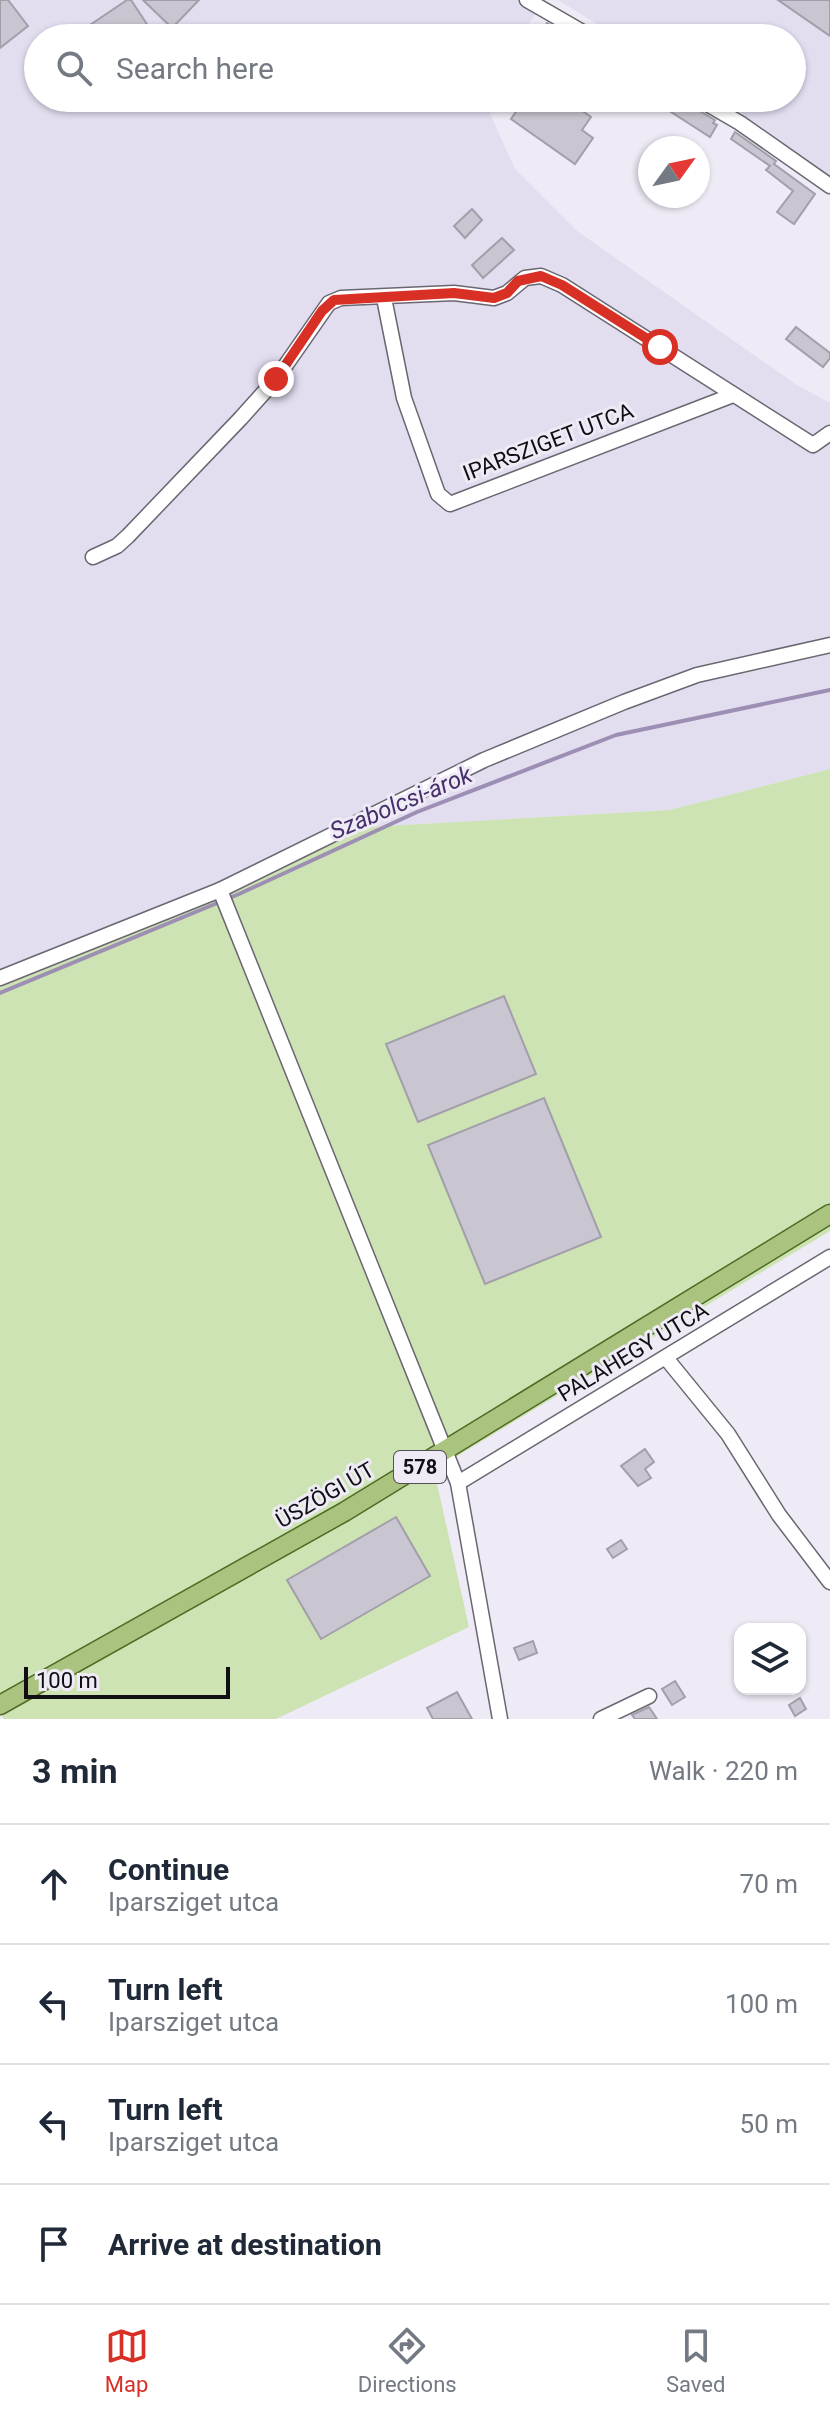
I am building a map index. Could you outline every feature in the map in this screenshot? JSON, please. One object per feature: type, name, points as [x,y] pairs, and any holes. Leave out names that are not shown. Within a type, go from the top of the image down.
[{"type":"main road","name":"ÜSZÖGI ÚT","points":[[0,1705],[344,1512],[830,1214]]},
{"type":"street","points":[[527,0],[569,24]]},
{"type":"street","points":[[721,112],[830,186]]},
{"type":"street","points":[[93,557],[117,546],[128,536],[241,418],[276,379],[329,303],[341,298],[454,293],[494,298],[507,293],[518,281],[541,276],[562,285],[813,445],[826,436]]},
{"type":"street","name":"IPARSZIGET UTCA","points":[[384,298],[404,398],[438,494],[450,504],[733,395]]},
{"type":"street","points":[[0,978],[223,897],[484,760],[624,702],[697,675],[830,645]]},
{"type":"street","points":[[223,897],[458,1483],[500,1719]]},
{"type":"street","name":"PALAHEGY UTCA","points":[[458,1483],[830,1257]]},
{"type":"street","points":[[666,1358],[728,1434],[779,1515],[830,1582]]},
{"type":"street","points":[[601,1719],[649,1696]]},
{"type":"shaded area","points":[[0,0],[544,0],[529,24],[24,24],[24,112],[489,112],[515,169],[577,231],[797,385],[830,403],[830,769],[670,810],[367,827],[0,987]]},
{"type":"shaded area","points":[[558,0],[830,0],[830,183],[740,112],[806,112],[806,24],[597,24]]},
{"type":"green space","points":[[830,769],[830,1231],[434,1470],[469,1627],[276,1719],[4,1719],[0,1712],[0,987],[367,827],[670,810]]},
{"type":"building","points":[[0,0],[8,0],[26,24],[0,48]]},
{"type":"building","points":[[131,0],[147,24],[91,24]]},
{"type":"building","points":[[143,0],[199,0],[176,24],[168,24]]},
{"type":"building","points":[[778,0],[830,0],[830,36]]},
{"type":"building","points":[[516,112],[584,112],[591,117],[582,130],[593,138],[575,164],[511,119]]},
{"type":"building","points":[[671,112],[701,112],[715,120],[713,123],[717,125],[710,137]]},
{"type":"building","points":[[735,132],[815,194],[794,224],[777,212],[793,191],[766,170],[770,166],[731,139]]},
{"type":"building","points":[[472,209],[482,220],[465,238],[454,226]]},
{"type":"building","points":[[502,238],[514,250],[483,278],[472,265]]},
{"type":"building","points":[[796,327],[830,353],[823,367],[786,339]]},
{"type":"building","points":[[504,996],[536,1074],[418,1122],[386,1044]]},
{"type":"building","points":[[544,1098],[601,1237],[485,1284],[428,1145]]},
{"type":"building","points":[[645,1449],[654,1462],[645,1469],[651,1478],[638,1486],[621,1466]]},
{"type":"building","points":[[396,1517],[430,1576],[321,1639],[287,1580]]},
{"type":"building","points":[[621,1540],[627,1549],[613,1558],[607,1549]]},
{"type":"building","points":[[533,1641],[537,1653],[519,1660],[514,1648]]},
{"type":"building","points":[[675,1681],[685,1697],[672,1705],[662,1689]]},
{"type":"building","points":[[457,1692],[472,1719],[433,1719],[427,1708]]},
{"type":"building","points":[[800,1698],[806,1709],[795,1716],[789,1705]]},
{"type":"building","points":[[649,1707],[657,1719],[635,1719],[632,1715]]},
{"type":"waterway","name":"Szabolcsi-árok","points":[[0,993],[239,894],[417,812],[616,735],[830,690]]},
{"type":"route","points":[[276,379],[322,311],[334,300],[454,293],[494,298],[507,293],[518,281],[541,276],[562,285],[660,347]]}]
